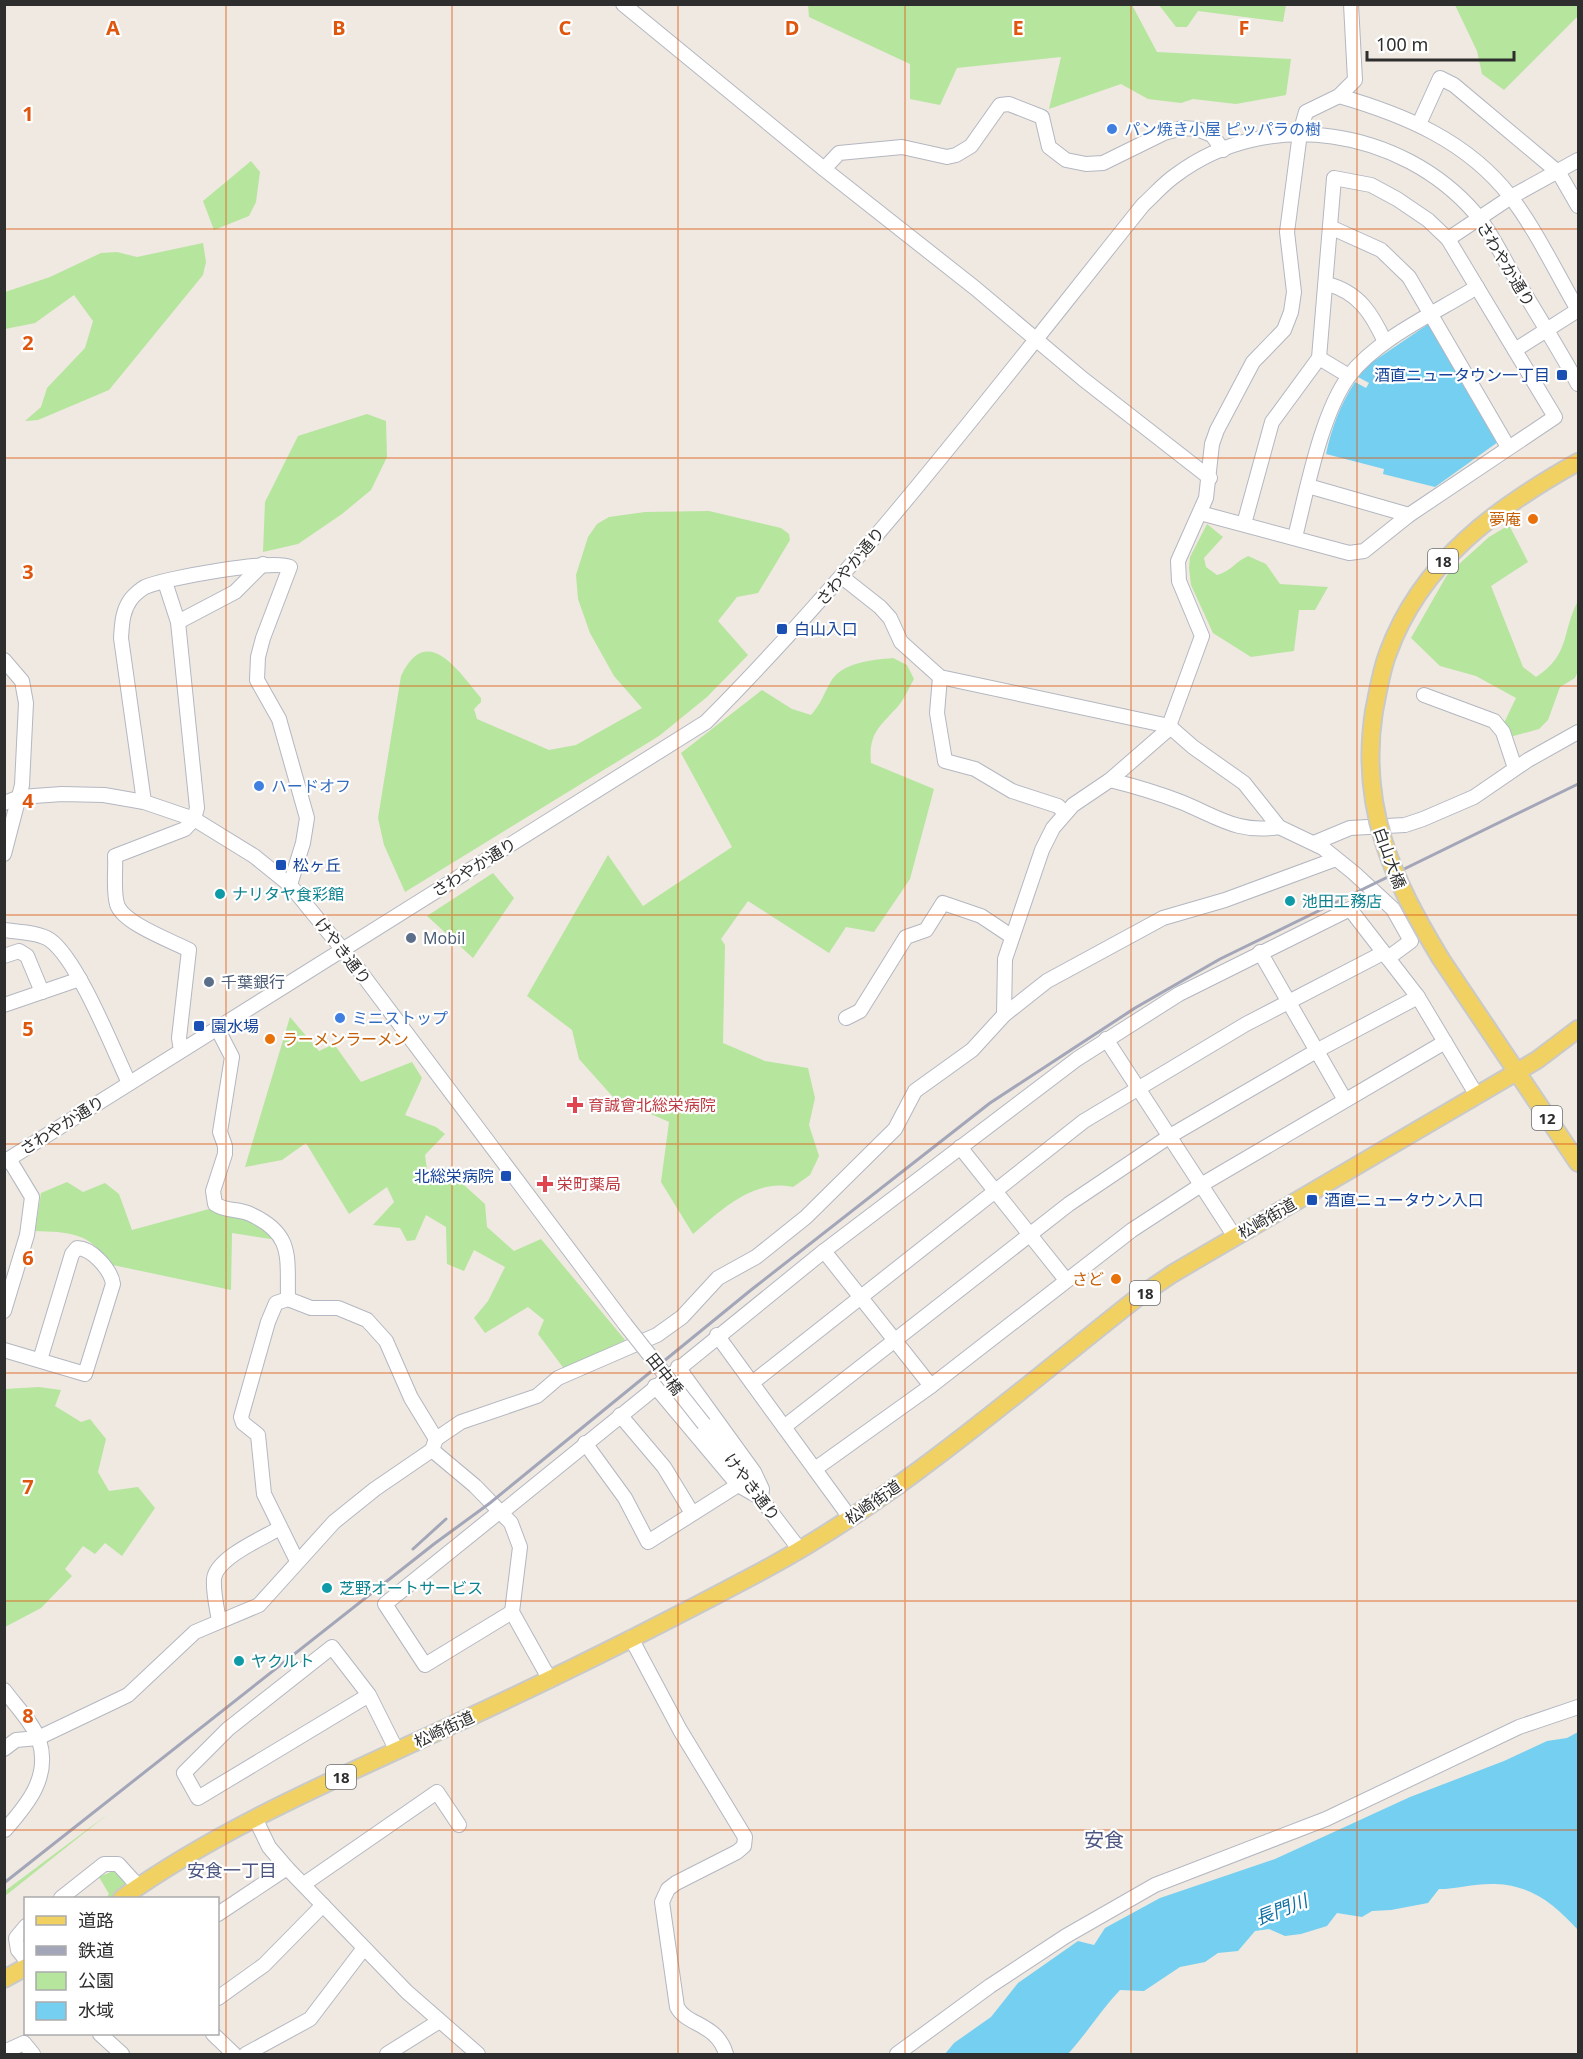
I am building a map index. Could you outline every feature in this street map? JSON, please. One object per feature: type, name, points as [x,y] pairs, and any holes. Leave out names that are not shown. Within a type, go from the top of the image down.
[{"type":"main road","name":"白山大橋","points":[[1516,1072],[1412,911],[1382,843],[1370,776],[1371,734],[1374,711],[1391,645],[1422,587],[1459,543],[1494,514],[1533,487],[1578,462]]},
{"type":"main road","name":"松崎街道","points":[[125,1897],[255,1818],[549,1680],[800,1550],[851,1519],[966,1434],[1137,1298],[1235,1237],[1537,1060],[1578,1029]]},
{"type":"main road","name":"12","points":[[1516,1072],[1578,1163]]},
{"type":"main road","points":[[4,1979],[24,1968]]},
{"type":"street","points":[[623,4],[824,169],[975,288],[1034,339],[1209,478]]},
{"type":"street","points":[[1004,1016],[1002,974],[1011,936],[1042,850],[1053,828],[1065,813],[1110,780],[1170,726],[1202,636],[1179,581],[1177,570],[1182,548],[1200,513],[1209,478],[1212,444],[1217,430],[1253,362],[1279,337],[1291,312],[1293,292],[1287,232],[1300,133],[1306,111],[1339,96],[1355,80],[1351,4]]},
{"type":"street","points":[[1419,124],[1440,78],[1454,86],[1559,173],[1578,206]]},
{"type":"street","points":[[1339,96],[1381,108],[1419,124],[1468,154],[1511,197],[1578,310],[1515,350]]},
{"type":"street","points":[[824,169],[839,153],[902,147],[947,157],[964,152],[1000,105],[1009,104],[1042,117],[1050,147],[1066,160],[1086,164],[1103,163],[1164,133],[1182,128],[1197,129],[1212,135],[1223,150]]},
{"type":"street","name":"さわやか通り","points":[[7,1161],[706,722],[772,655],[842,577],[1143,205],[1176,174],[1223,150],[1256,138],[1300,133],[1363,143],[1406,160],[1440,179],[1479,217],[1578,384]]},
{"type":"street","points":[[1448,239],[1511,197],[1559,173],[1578,160]]},
{"type":"street","points":[[1200,513],[1349,553],[1360,553],[1409,515],[1555,417],[1448,239],[1428,220],[1371,185],[1334,178],[1327,284],[1319,358],[1272,422],[1244,524]]},
{"type":"street","points":[[1330,227],[1381,250],[1398,264],[1433,315],[1508,447]]},
{"type":"street","points":[[1327,284],[1347,290],[1365,305],[1385,342]]},
{"type":"street","points":[[1295,537],[1328,417],[1349,376],[1385,342],[1478,287]]},
{"type":"street","points":[[1319,358],[1349,376]]},
{"type":"street","points":[[1308,486],[1409,515]]},
{"type":"street","points":[[144,802],[121,638],[123,614],[131,599],[144,588],[165,582],[263,564],[281,563],[290,567],[263,638],[258,657],[257,680],[279,719],[307,818],[303,843],[290,885]]},
{"type":"street","points":[[178,622],[235,592],[263,564]]},
{"type":"street","points":[[752,1383],[1084,1121],[1289,1001],[1411,941],[1393,909],[1336,859],[1314,843],[1279,827],[1244,783],[1193,747],[1170,726],[940,677],[901,642],[890,618],[880,607],[842,577]]},
{"type":"street","points":[[165,582],[178,622],[197,793],[194,819],[185,829],[115,856],[117,904],[122,912],[146,929],[189,950],[179,1038],[181,1050]]},
{"type":"street","points":[[4,660],[22,681],[26,703],[25,758],[20,797],[4,854]]},
{"type":"street","points":[[940,677],[937,713],[945,761],[975,769],[1012,791],[1058,806],[1065,813]]},
{"type":"street","points":[[1424,695],[1494,721],[1503,732],[1515,768]]},
{"type":"street","points":[[1314,843],[1350,828],[1405,825],[1423,819],[1474,797],[1515,768],[1578,732]]},
{"type":"street","points":[[1110,780],[1181,802],[1234,826],[1251,830],[1279,827]]},
{"type":"street","name":"けやき通り","points":[[4,802],[20,797],[62,794],[104,795],[144,802],[194,819],[254,856],[290,885],[342,949],[625,1324]]},
{"type":"street","points":[[4,1749],[16,1740],[38,1738],[128,1695],[195,1632],[259,1605],[334,1522],[470,1417],[519,1404],[537,1396],[558,1378],[657,1335],[682,1317],[718,1278],[756,1257],[806,1217],[895,1129],[915,1091],[972,1050],[1004,1016],[1047,981],[1163,918],[1225,900],[1336,859]]},
{"type":"street","points":[[846,1018],[860,1011],[906,937],[927,930],[944,903],[981,916],[1011,936]]},
{"type":"street","points":[[512,1612],[425,1665],[385,1604],[824,1251],[1106,1039],[1179,994],[1350,909],[1418,997],[1476,1094]]},
{"type":"street","points":[[4,930],[50,940],[80,979],[129,1083]]},
{"type":"street","points":[[4,956],[19,951],[27,956],[42,992]]},
{"type":"street","points":[[1260,952],[1345,1100]]},
{"type":"street","points":[[4,1005],[80,979]]},
{"type":"street","points":[[784,1426],[1069,1204],[1170,1136],[1318,1050],[1418,997]]},
{"type":"street","points":[[217,1028],[232,1057],[220,1132],[225,1154],[213,1191],[215,1204],[223,1209],[249,1213],[282,1236],[287,1250],[288,1299]]},
{"type":"street","points":[[1106,1039],[1235,1237]]},
{"type":"street","points":[[814,1469],[931,1386],[1132,1230],[1201,1185],[1445,1042]]},
{"type":"street","points":[[960,1147],[1066,1280]]},
{"type":"street","points":[[4,1311],[10,1274],[27,1235],[32,1197],[7,1161]]},
{"type":"street","points":[[4,1350],[85,1374],[113,1284],[112,1276],[89,1250],[77,1248],[72,1254],[40,1360]]},
{"type":"street","points":[[824,1251],[931,1386]]},
{"type":"street","points":[[297,1561],[264,1494],[258,1435],[243,1423],[241,1418],[268,1322],[276,1303],[288,1299],[311,1308],[338,1308],[367,1320],[386,1341],[434,1444],[511,1522],[520,1546],[512,1612],[549,1680]]},
{"type":"street","name":"田中橋","points":[[625,1324],[704,1424]]},
{"type":"street","points":[[717,1335],[851,1519]]},
{"type":"street","points":[[655,1386],[738,1485],[761,1498],[762,1489],[754,1472],[678,1367]]},
{"type":"street","points":[[620,1415],[664,1467],[692,1514]]},
{"type":"street","name":"けやき通り","points":[[704,1424],[800,1550]]},
{"type":"street","points":[[585,1443],[620,1489],[648,1542],[738,1485]]},
{"type":"street","points":[[219,1622],[214,1577],[218,1568],[226,1560],[280,1528]]},
{"type":"street","points":[[631,1638],[680,1730],[745,1837],[744,1846],[737,1852],[676,1883],[668,1889],[662,1902],[677,2007],[680,2013],[707,2027],[719,2040],[726,2055]]},
{"type":"street","points":[[369,1695],[198,1798],[184,1773],[228,1729],[332,1647],[369,1695],[398,1751]]},
{"type":"street","points":[[4,1690],[38,1738],[42,1755],[40,1777],[31,1801],[5,1831]]},
{"type":"street","points":[[897,2055],[990,1986],[1066,1936],[1155,1885],[1326,1819],[1519,1727],[1578,1707]]},
{"type":"street","points":[[304,1884],[437,1792],[459,1824]]},
{"type":"street","points":[[255,1818],[269,1847],[287,1868],[438,2022],[478,2055]]},
{"type":"street","points":[[63,1897],[104,1864],[118,1864],[138,1887]]},
{"type":"street","points":[[219,1913],[287,1868]]},
{"type":"street","points":[[219,1997],[264,1965],[322,1905]]},
{"type":"street","points":[[24,1928],[16,1938],[18,1950],[24,1958]]},
{"type":"street","points":[[246,2055],[310,2019],[364,1948]]},
{"type":"street","points":[[387,2055],[438,2022]]},
{"type":"street","points":[[101,2035],[122,2055]]},
{"type":"street","points":[[214,2035],[234,2055]]},
{"type":"street","points":[[4,2052],[24,2043],[33,2055]]},
{"type":"green space","points":[[808,5],[1132,5],[1157,52],[1291,59],[1286,95],[1236,104],[1193,99],[1181,103],[1148,99],[1121,84],[1049,109],[1061,57],[957,68],[940,105],[910,99],[910,64],[809,17]]},
{"type":"green space","points":[[1159,5],[1286,5],[1283,22],[1198,11],[1187,27],[1176,27]]},
{"type":"green space","points":[[1455,5],[1578,5],[1578,16],[1504,90],[1482,74],[1477,51]]},
{"type":"green space","points":[[251,161],[260,172],[256,202],[249,216],[214,230],[203,201]]},
{"type":"green space","points":[[203,243],[206,262],[203,275],[109,390],[38,420],[25,421],[41,407],[47,388],[85,348],[93,321],[74,295],[35,323],[5,329],[5,292],[50,277],[101,253],[117,252],[137,257]]},
{"type":"green space","points":[[367,414],[386,421],[387,457],[371,490],[342,514],[298,544],[263,552],[265,502],[298,436]]},
{"type":"green space","points":[[709,511],[781,528],[789,534],[790,540],[758,593],[737,597],[718,621],[748,655],[707,697],[659,736],[405,892],[384,845],[378,818],[401,676],[411,660],[421,653],[432,652],[453,665],[481,698],[481,702],[474,709],[477,719],[549,750],[576,745],[642,708],[614,676],[590,633],[578,599],[576,575],[588,537],[597,524],[609,517],[645,512]]},
{"type":"green space","points":[[1207,524],[1223,537],[1204,558],[1206,567],[1217,575],[1226,572],[1248,556],[1266,564],[1280,584],[1328,587],[1315,610],[1299,610],[1294,651],[1251,657],[1213,633],[1191,585],[1189,568],[1190,557]]},
{"type":"green space","points":[[1509,525],[1528,562],[1491,586],[1523,667],[1536,677],[1555,660],[1560,651],[1578,601],[1578,671],[1575,678],[1560,687],[1548,720],[1539,729],[1510,737],[1504,723],[1516,698],[1476,676],[1440,666],[1411,638],[1447,575],[1489,537]]},
{"type":"green space","points":[[893,658],[907,665],[914,679],[901,702],[877,730],[872,744],[871,763],[934,789],[910,879],[874,932],[846,927],[829,953],[748,901],[721,939],[725,945],[723,1043],[765,1061],[808,1068],[815,1098],[809,1125],[819,1156],[810,1175],[793,1187],[779,1185],[765,1187],[739,1198],[693,1234],[661,1182],[669,1122],[613,1097],[579,1059],[572,1030],[527,996],[608,855],[643,906],[732,847],[681,753],[762,690],[792,709],[811,715],[835,676],[849,666]]},
{"type":"green space","points":[[493,873],[514,898],[473,958],[427,916]]},
{"type":"green space","points":[[290,1017],[319,1051],[334,1044],[361,1082],[412,1062],[422,1078],[405,1115],[436,1127],[445,1134],[425,1155],[428,1177],[454,1176],[485,1204],[487,1227],[514,1251],[541,1239],[625,1340],[565,1370],[538,1334],[544,1320],[528,1307],[485,1333],[474,1318],[488,1301],[505,1267],[474,1250],[464,1271],[447,1264],[446,1227],[426,1215],[415,1240],[407,1241],[400,1228],[373,1225],[394,1202],[387,1187],[349,1214],[306,1143],[282,1160],[245,1167]]},
{"type":"green space","points":[[67,1182],[83,1192],[105,1183],[119,1194],[132,1230],[209,1209],[249,1221],[277,1240],[232,1233],[231,1290],[108,1264],[94,1245],[78,1236],[68,1233],[35,1231],[41,1193]]},
{"type":"green space","points":[[39,1387],[61,1390],[55,1406],[81,1422],[90,1419],[106,1439],[98,1472],[109,1491],[138,1487],[155,1508],[122,1556],[105,1543],[95,1554],[83,1546],[65,1569],[72,1576],[41,1608],[5,1627],[5,1389]]},
{"type":"green space","points":[[108,1814],[5,1896],[5,1891]]},
{"type":"green space","points":[[113,1871],[120,1875],[126,1884],[112,1897],[107,1897],[109,1894],[99,1877]]},
{"type":"water","points":[[1430,323],[1498,442],[1435,487],[1383,474],[1384,469],[1326,454],[1337,416],[1355,382],[1366,388],[1369,383],[1358,377],[1368,365]]},
{"type":"water","name":"長門川","points":[[1578,1732],[1578,1930],[1551,1904],[1520,1888],[1488,1884],[1439,1889],[1428,1903],[1372,1911],[1362,1917],[1337,1913],[1327,1926],[1301,1934],[1285,1936],[1269,1929],[1255,1931],[1238,1951],[1218,1953],[1205,1962],[1180,1967],[1144,1991],[1120,1990],[1068,2054],[945,2054],[954,2043],[991,2017],[1018,1983],[1078,1941],[1094,1945],[1105,1928],[1160,1898],[1275,1859],[1410,1797],[1504,1761],[1547,1741],[1567,1738]]},
{"type":"railway","points":[[4,1883],[434,1544],[490,1503],[751,1290],[990,1103],[1135,1008],[1220,959],[1578,784]]},
{"type":"railway","points":[[413,1549],[446,1519]]},
{"type":"place","name":"パン焼き小屋 ピッパラの樹","points":[[1112,129]]},
{"type":"place","name":"酒直ニュータウン一丁目","points":[[1562,375]]},
{"type":"place","name":"夢庵","points":[[1533,519]]},
{"type":"place","name":"白山入口","points":[[782,629]]},
{"type":"place","name":"ハードオフ","points":[[259,786]]},
{"type":"place","name":"松ヶ丘","points":[[281,865]]},
{"type":"place","name":"ナリタヤ食彩館","points":[[220,894]]},
{"type":"place","name":"池田工務店","points":[[1290,901]]},
{"type":"place","name":"Mobil","points":[[411,938]]},
{"type":"place","name":"千葉銀行","points":[[209,982]]},
{"type":"place","name":"ミニストップ","points":[[340,1018]]},
{"type":"place","name":"園水場","points":[[199,1026]]},
{"type":"place","name":"ラーメンラーメン","points":[[270,1039]]},
{"type":"place","name":"育誠會北総栄病院","points":[[575,1105]]},
{"type":"place","name":"北総栄病院","points":[[506,1176]]},
{"type":"place","name":"栄町薬局","points":[[545,1184]]},
{"type":"place","name":"酒直ニュータウン入口","points":[[1312,1200]]},
{"type":"place","name":"さど","points":[[1116,1279]]},
{"type":"place","name":"芝野オートサービス","points":[[327,1588]]},
{"type":"place","name":"ヤクルト","points":[[239,1661]]},
{"type":"district","name":"安食","points":[[1104,1839]]},
{"type":"district","name":"安食一丁目","points":[[232,1870]]}]
